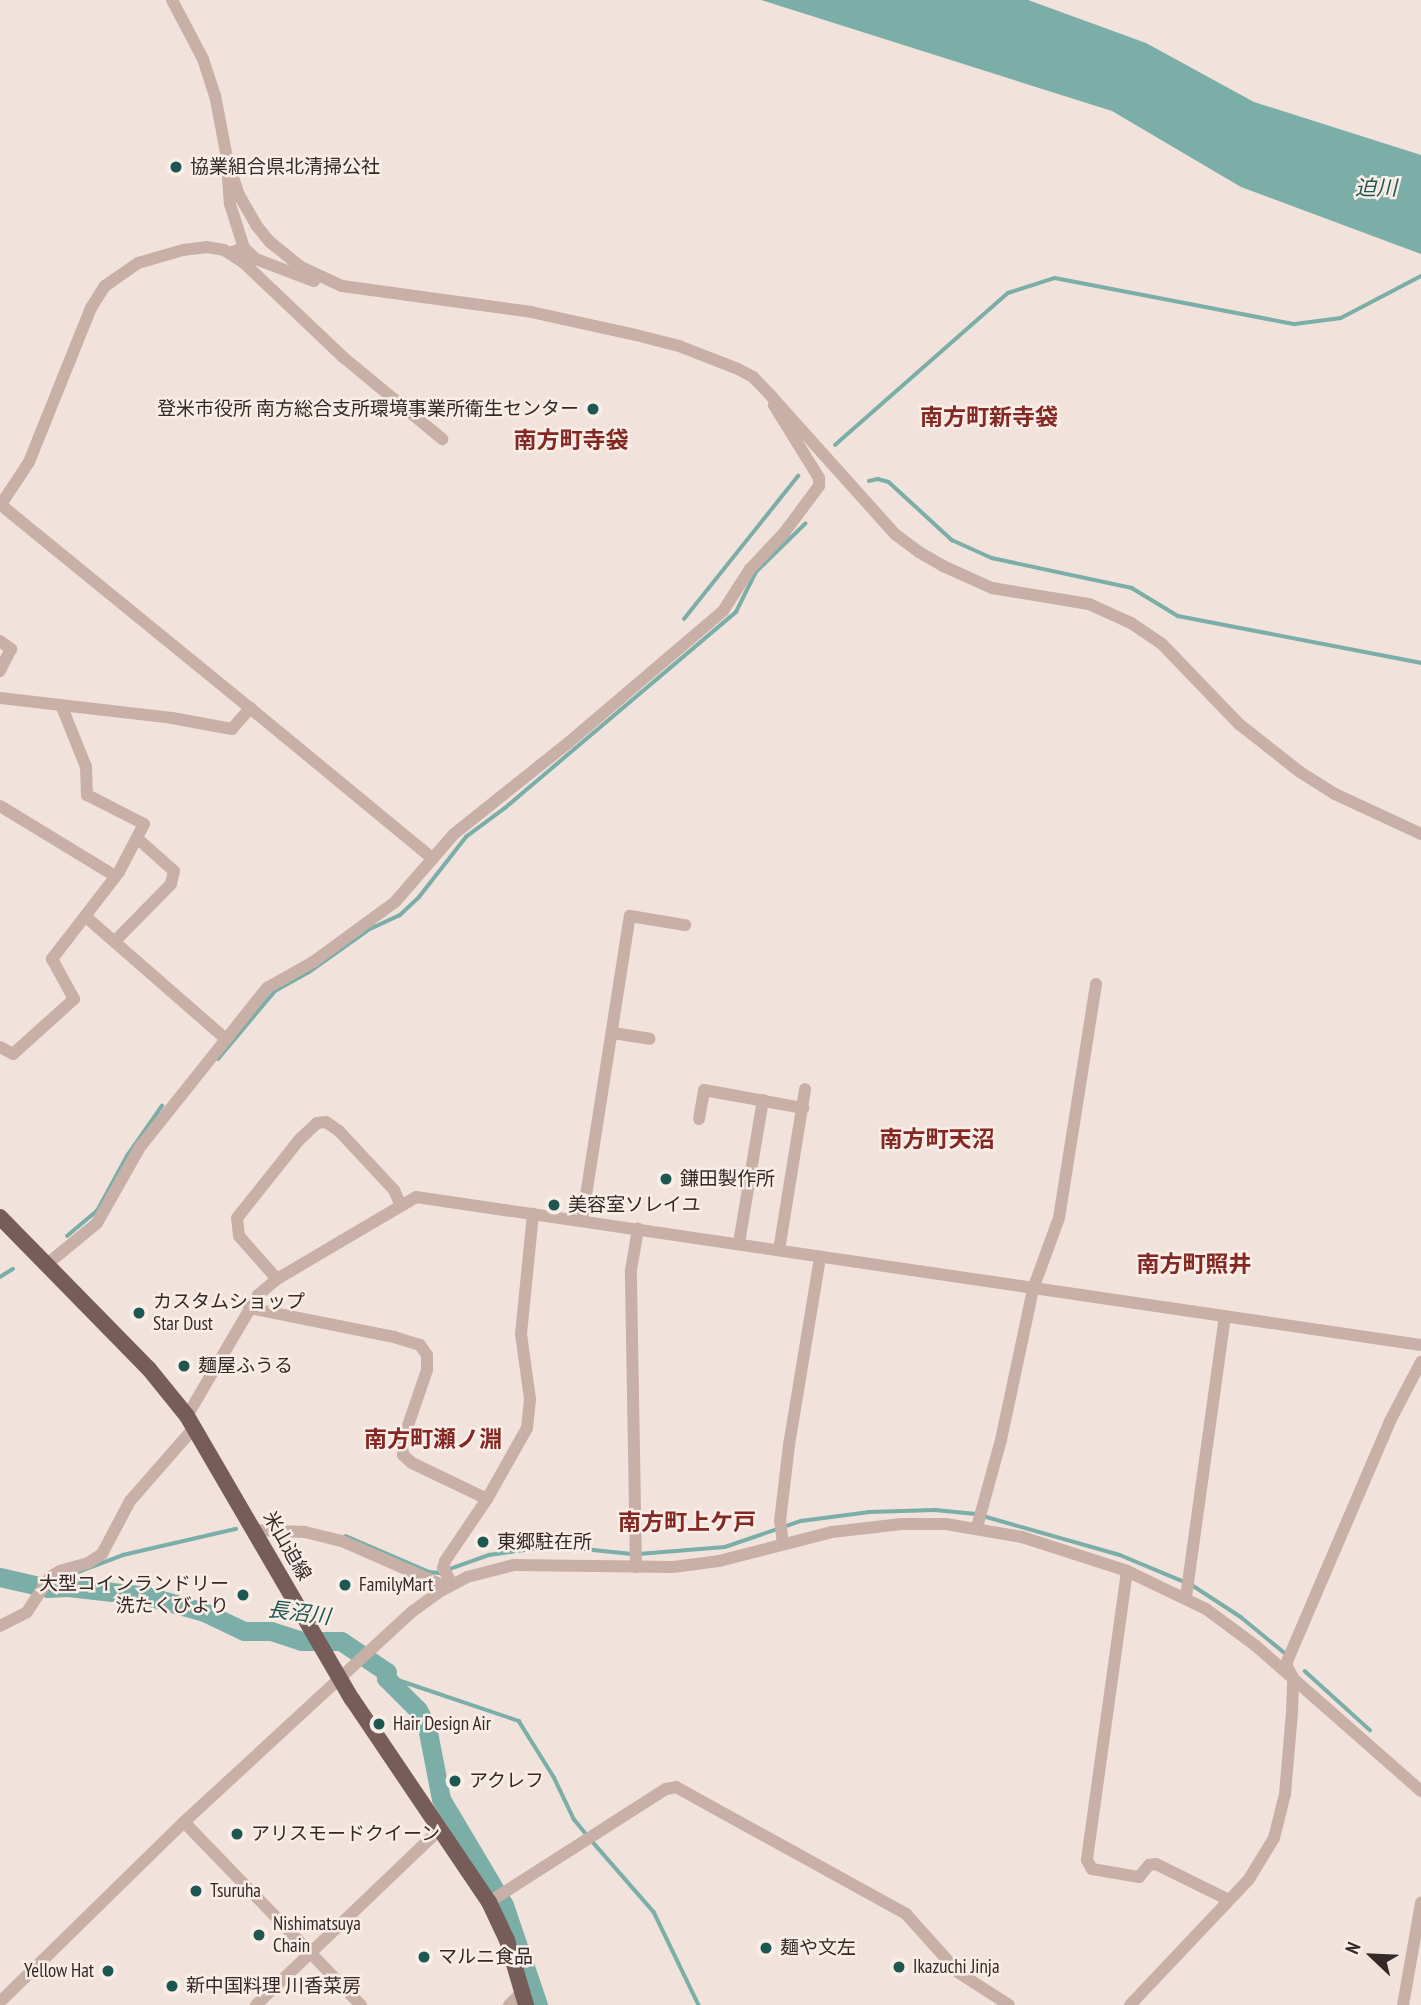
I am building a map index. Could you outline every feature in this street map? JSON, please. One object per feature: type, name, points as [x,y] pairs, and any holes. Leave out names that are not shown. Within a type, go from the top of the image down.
[{"type":"main road","name":"米山迫線","points":[[0,1217],[149,1369],[190,1422],[340,1679],[442,1827],[495,1898],[524,1999]]},
{"type":"street","points":[[172,0],[187,23],[211,83],[228,163],[239,195],[256,225],[270,242],[301,267],[342,286]]},
{"type":"street","points":[[228,163],[230,204],[244,247],[256,259],[287,272],[342,286],[531,312],[679,346],[745,373],[772,397],[895,534],[919,552],[992,588],[1089,604],[1131,623],[1162,644],[1240,724],[1300,772],[1335,794],[1421,834]]},
{"type":"street","points":[[433,859],[1,505],[33,454],[91,307],[105,286],[138,263],[183,250],[206,247],[229,253],[244,263],[343,357],[442,439]]},
{"type":"street","points":[[229,253],[244,247]]},
{"type":"street","points":[[44,1262],[97,1223],[140,1147],[267,988],[313,962],[395,902],[454,834],[558,752],[723,611],[750,569],[817,492],[819,478],[776,411],[772,397]]},
{"type":"street","points":[[0,641],[11,649],[0,671]]},
{"type":"street","points":[[0,698],[172,718],[232,729],[250,708]]},
{"type":"street","points":[[0,1047],[13,1054],[74,999],[52,959],[115,876],[144,824],[86,795],[86,767],[62,707]]},
{"type":"street","points":[[0,806],[115,876]]},
{"type":"street","points":[[115,942],[171,884],[174,872],[138,839]]},
{"type":"street","points":[[582,1221],[630,916],[685,925]]},
{"type":"street","points":[[86,917],[226,1039]]},
{"type":"street","points":[[979,1519],[1015,1378],[1032,1289],[1059,1218],[1096,984]]},
{"type":"street","points":[[613,1033],[650,1039]]},
{"type":"street","points":[[779,1250],[805,1089]]},
{"type":"street","points":[[699,1119],[704,1090],[803,1108]]},
{"type":"street","points":[[738,1243],[763,1100]]},
{"type":"street","points":[[277,1279],[239,1236],[237,1218],[299,1140],[317,1124],[326,1122],[339,1131],[394,1190],[401,1206]]},
{"type":"street","points":[[0,1626],[27,1612],[42,1586],[60,1571],[88,1563],[102,1554],[130,1501],[190,1422],[258,1295],[277,1279],[416,1197],[1421,1345]]},
{"type":"street","points":[[0,2002],[184,1822],[447,1579],[454,1546],[486,1499],[527,1428],[530,1399],[521,1334],[533,1214]]},
{"type":"street","points":[[636,1558],[631,1270],[638,1228]]},
{"type":"street","points":[[782,1534],[789,1445],[820,1257]]},
{"type":"street","points":[[249,1308],[394,1337],[414,1342],[425,1350],[428,1370],[402,1443],[403,1455],[412,1463],[486,1499]]},
{"type":"street","points":[[1187,1588],[1224,1317]]},
{"type":"street","points":[[1130,2005],[1257,1869],[1274,1838],[1284,1794],[1293,1678],[1286,1664],[1390,1421],[1421,1362]]},
{"type":"street","points":[[253,1530],[297,1531],[342,1541],[447,1579],[514,1565],[636,1558],[673,1567],[706,1563],[782,1534],[872,1525],[979,1519],[1022,1537],[1187,1588],[1421,1791]]},
{"type":"street","points":[[1127,1571],[1087,1860],[1092,1869],[1139,1877],[1149,1865],[1156,1864],[1229,1900]]},
{"type":"street","points":[[495,1898],[666,1788],[676,1787],[906,1914],[959,1973],[1009,2005]]},
{"type":"street","points":[[184,1822],[361,2005]]},
{"type":"street","points":[[256,2005],[442,1827]]},
{"type":"street","points":[[1402,2005],[1421,1903]]},
{"type":"street","points":[[509,2005],[524,1999]]},
{"type":"water","name":"迫川","points":[[761,0],[1028,0],[1146,43],[1254,102],[1421,155],[1421,254],[1241,187],[1112,111]]},
{"type":"waterway","points":[[835,445],[1008,293],[1055,278],[1295,324],[1341,318],[1421,276]]},
{"type":"waterway","points":[[684,619],[798,476]]},
{"type":"waterway","points":[[869,481],[878,479],[889,482],[952,540],[992,558],[1132,588],[1178,616],[1421,663]]},
{"type":"waterway","points":[[218,1059],[275,991],[308,973],[370,929],[400,915],[419,897],[466,837],[505,808],[736,612],[756,572],[805,524]]},
{"type":"waterway","points":[[67,1236],[97,1211],[127,1156],[162,1106]]},
{"type":"waterway","points":[[0,1277],[13,1269]]},
{"type":"waterway","points":[[639,1554],[725,1547],[801,1521],[869,1512],[935,1510],[976,1514]]},
{"type":"waterway","points":[[983,1516],[1120,1555],[1185,1582]]},
{"type":"waterway","points":[[49,1588],[68,1576],[123,1555],[236,1529]]},
{"type":"waterway","points":[[346,1536],[429,1572],[439,1573],[489,1555],[554,1546],[632,1554]]},
{"type":"waterway","name":"長沼川","points":[[0,1577],[48,1588],[68,1587],[147,1596],[204,1612],[244,1631],[271,1631],[301,1641],[341,1641],[387,1672],[386,1678],[418,1710],[427,1727],[441,1799],[504,1905],[538,2005]]},
{"type":"waterway","points":[[1192,1585],[1241,1617],[1286,1654]]},
{"type":"waterway","points":[[1305,1671],[1370,1730]]},
{"type":"waterway","points":[[387,1672],[398,1680],[519,1721],[554,1777],[574,1819],[587,1835]]},
{"type":"waterway","points":[[592,1841],[654,1912],[699,2005]]},
{"type":"place","name":"協業組合県北清掃公社","points":[[176,167]]},
{"type":"place","name":"登米市役所 南方総合支所環境事業所衛生センター","points":[[593,409]]},
{"type":"place","name":"鎌田製作所","points":[[666,1179]]},
{"type":"place","name":"美容室ソレイユ","points":[[554,1205]]},
{"type":"place","name":"カスタムショップ Star Dust","points":[[139,1313]]},
{"type":"place","name":"麺屋ふうる","points":[[184,1366]]},
{"type":"place","name":"東郷駐在所","points":[[483,1542]]},
{"type":"place","name":"FamilyMart","points":[[345,1585]]},
{"type":"place","name":"大型コインランドリー 洗たくびより","points":[[243,1595]]},
{"type":"place","name":"Hair Design Air","points":[[379,1724]]},
{"type":"place","name":"アクレフ","points":[[455,1781]]},
{"type":"place","name":"アリスモードクイーン","points":[[237,1834]]},
{"type":"place","name":"Tsuruha","points":[[196,1891]]},
{"type":"place","name":"Nishimatsuya Chain","points":[[259,1935]]},
{"type":"place","name":"麺や文左","points":[[766,1948]]},
{"type":"place","name":"マルニ食品","points":[[424,1957]]},
{"type":"place","name":"Ikazuchi Jinja","points":[[899,1967]]},
{"type":"place","name":"Yellow Hat","points":[[108,1971]]},
{"type":"place","name":"新中国料理 川香菜房","points":[[172,1986]]},
{"type":"district","name":"南方町新寺袋","points":[[989,417]]},
{"type":"district","name":"南方町寺袋","points":[[571,440]]},
{"type":"district","name":"南方町天沼","points":[[937,1139]]},
{"type":"district","name":"南方町照井","points":[[1194,1264]]},
{"type":"district","name":"南方町瀬ノ淵","points":[[433,1439]]},
{"type":"district","name":"南方町上ケ戸","points":[[687,1522]]}]
